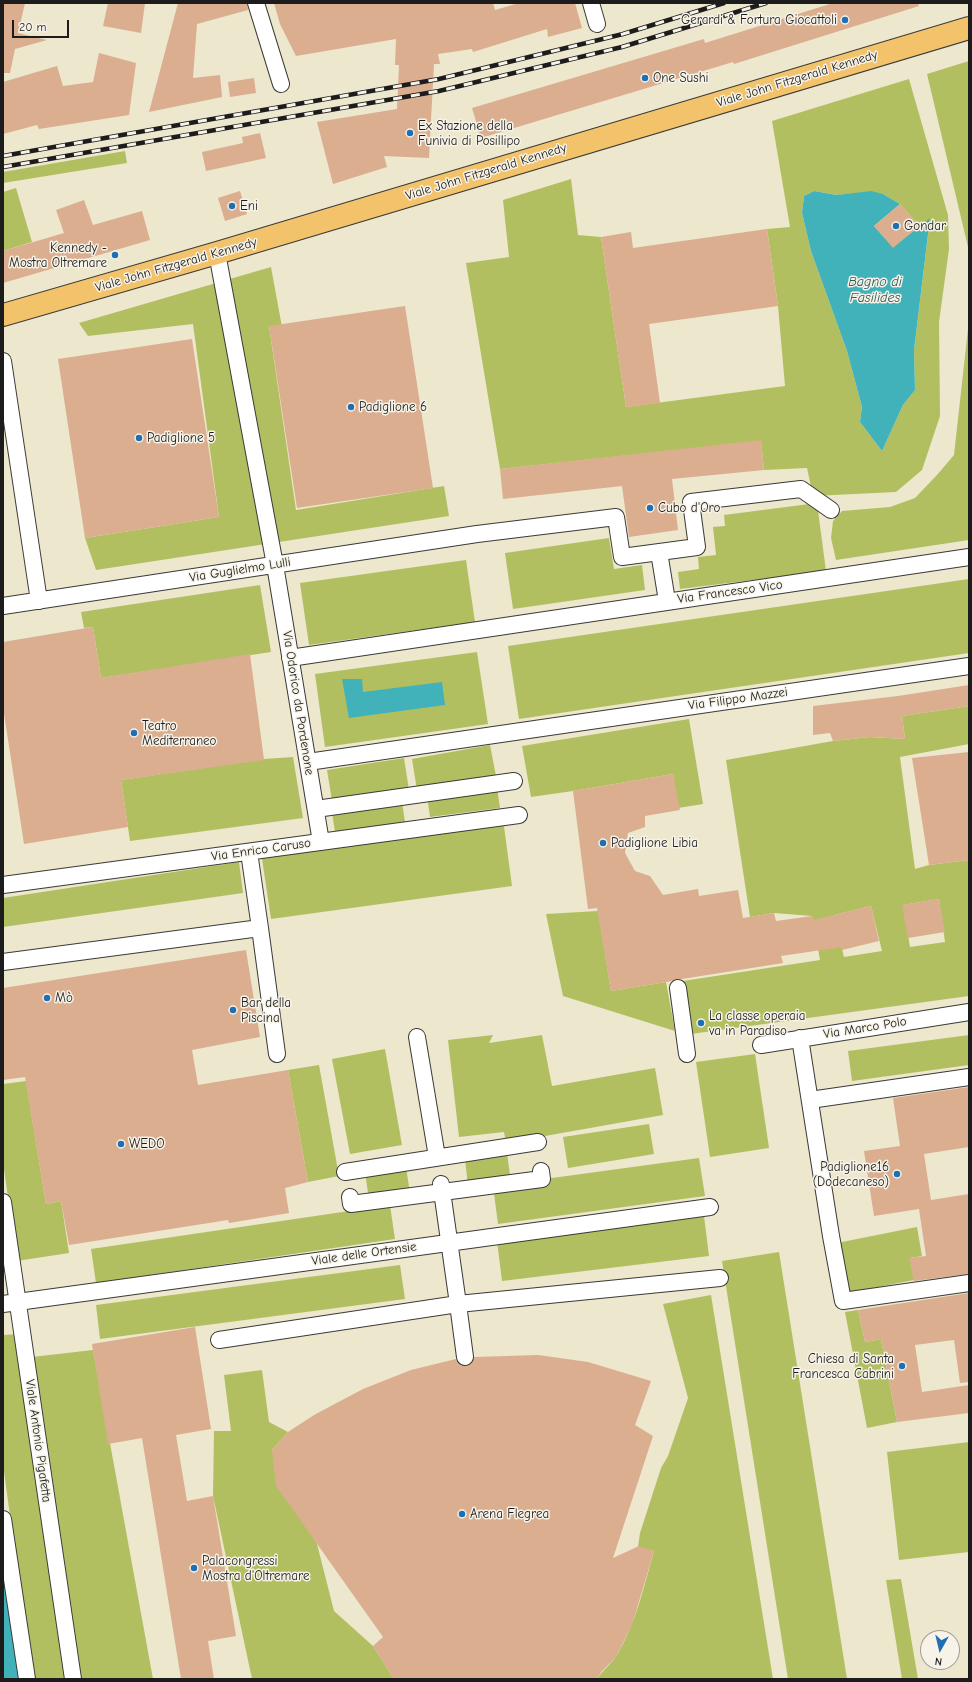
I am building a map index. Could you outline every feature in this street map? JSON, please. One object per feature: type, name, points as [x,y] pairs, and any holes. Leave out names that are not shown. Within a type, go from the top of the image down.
[{"type":"main road","name":"Viale John Fitzgerald Kennedy","points":[[3,315],[217,253],[969,28]]},
{"type":"street","points":[[256,3],[281,84]]},
{"type":"street","points":[[591,3],[597,24]]},
{"type":"street","name":"Via Odorico da Pordenone","points":[[217,253],[275,565],[321,842]]},
{"type":"street","points":[[3,361],[39,601]]},
{"type":"street","points":[[667,602],[659,552],[697,547],[691,502],[801,489],[831,510]]},
{"type":"street","name":"Via Guglielmo Lulli","points":[[3,606],[477,534],[616,517],[622,557],[659,552]]},
{"type":"street","name":"Via Francesco Vico","points":[[290,658],[969,557]]},
{"type":"street","name":"Via Filippo Mazzei","points":[[308,762],[969,666]]},
{"type":"street","points":[[316,809],[514,781]]},
{"type":"street","name":"Via Enrico Caruso","points":[[3,886],[519,815]]},
{"type":"street","points":[[249,852],[277,1054]]},
{"type":"street","points":[[3,962],[260,928]]},
{"type":"street","points":[[678,988],[687,1054]]},
{"type":"street","name":"Via Marco Polo","points":[[761,1045],[969,1012]]},
{"type":"street","points":[[417,1037],[450,1243],[465,1357]]},
{"type":"street","points":[[800,1038],[831,1236],[843,1301],[969,1282]]},
{"type":"street","points":[[810,1100],[969,1077]]},
{"type":"street","points":[[439,1174],[351,1204],[348,1184],[439,1174],[539,1156],[542,1179],[439,1174]]},
{"type":"street","name":"Viale Antonio Pigafetta","points":[[3,1202],[10,1303],[74,1679]]},
{"type":"street","name":"Viale delle Ortensie","points":[[10,1303],[710,1207]]},
{"type":"street","points":[[219,1340],[458,1304],[720,1278]]},
{"type":"street","points":[[3,1518],[27,1679]]},
{"type":"green space","points":[[969,61],[969,299],[968,247],[927,74]]},
{"type":"green space","points":[[909,79],[948,215],[949,249],[939,322],[940,416],[922,470],[896,492],[813,496],[807,468],[764,470],[761,441],[500,469],[466,263],[509,257],[503,200],[571,179],[578,235],[601,237],[626,407],[785,386],[778,306],[767,229],[790,227],[772,121]],"holes":[[[814,191],[838,195],[868,192],[883,194],[900,204],[919,226],[930,219],[914,350],[915,390],[903,405],[882,451],[860,422],[862,407],[847,351],[811,251],[802,213],[804,196]]]},
{"type":"green space","points":[[125,151],[127,163],[3,183],[3,172]]},
{"type":"green space","points":[[16,188],[32,242],[3,251],[3,192]]},
{"type":"green space","points":[[271,267],[282,327],[269,326],[296,510],[444,486],[449,516],[96,570],[85,538],[219,517],[193,324],[88,336],[79,323]]},
{"type":"green space","points":[[969,320],[969,540],[836,560],[831,538],[833,521],[842,511],[890,507],[915,498],[954,455]]},
{"type":"green space","points":[[817,503],[826,571],[680,589],[678,572],[699,569],[698,557],[716,555],[713,527],[725,526],[724,515]]},
{"type":"green space","points":[[609,538],[614,569],[642,565],[645,590],[513,609],[505,553]]},
{"type":"green space","points":[[466,560],[475,622],[309,645],[300,583]]},
{"type":"green space","points":[[969,579],[969,653],[519,719],[508,646]]},
{"type":"green space","points":[[260,585],[271,652],[101,678],[93,627],[84,628],[81,612]]},
{"type":"green space","points":[[477,652],[488,724],[325,747],[315,674]]},
{"type":"green space","points":[[969,706],[969,744],[900,757],[915,869],[929,865],[969,860],[969,996],[691,1034],[683,981],[820,960],[812,916],[774,913],[750,917],[726,760],[833,741],[870,737],[905,739],[902,716]],"holes":[[[939,899],[945,942],[910,947],[903,905]],[[871,906],[882,951],[844,957],[834,915]]]},
{"type":"green space","points":[[689,719],[703,804],[678,808],[673,774],[531,797],[522,746]]},
{"type":"green space","points":[[490,745],[496,776],[417,790],[412,759]]},
{"type":"green space","points":[[293,757],[303,818],[130,841],[121,780],[264,759]]},
{"type":"green space","points":[[404,758],[409,790],[332,801],[327,770]]},
{"type":"green space","points":[[497,787],[500,808],[430,817],[427,796]]},
{"type":"green space","points":[[402,802],[405,822],[335,832],[332,813]]},
{"type":"green space","points":[[503,819],[512,886],[271,919],[261,852]]},
{"type":"green space","points":[[239,862],[243,893],[3,927],[3,898]]},
{"type":"green space","points":[[598,911],[611,991],[666,982],[675,1031],[563,996],[546,914]]},
{"type":"green space","points":[[493,1035],[489,1043],[542,1035],[552,1086],[655,1068],[663,1115],[506,1143],[504,1132],[459,1137],[448,1040]]},
{"type":"green space","points":[[969,1035],[969,1065],[852,1081],[848,1051]]},
{"type":"green space","points":[[385,1049],[402,1145],[350,1154],[332,1059]]},
{"type":"green space","points":[[755,1054],[769,1148],[710,1157],[696,1062]]},
{"type":"green space","points":[[319,1065],[339,1176],[308,1182],[288,1070]]},
{"type":"green space","points":[[26,1081],[46,1204],[61,1201],[69,1253],[17,1261],[3,1162],[3,1084]]},
{"type":"green space","points":[[649,1124],[654,1154],[568,1168],[563,1137]]},
{"type":"green space","points":[[507,1153],[511,1182],[468,1187],[465,1158]]},
{"type":"green space","points":[[699,1158],[705,1196],[498,1224],[493,1186]]},
{"type":"green space","points":[[406,1167],[410,1193],[369,1199],[365,1173]]},
{"type":"green space","points":[[390,1205],[395,1239],[96,1283],[91,1249]]},
{"type":"green space","points":[[704,1216],[709,1256],[502,1281],[497,1241]]},
{"type":"green space","points":[[917,1227],[922,1256],[910,1258],[914,1280],[847,1293],[837,1243]]},
{"type":"green space","points":[[779,1252],[847,1679],[788,1679],[722,1261]]},
{"type":"green space","points":[[400,1265],[405,1299],[100,1339],[96,1305]]},
{"type":"green space","points":[[711,1295],[773,1679],[597,1679],[617,1655],[624,1643],[639,1604],[654,1551],[638,1547],[640,1533],[661,1468],[668,1456],[688,1398],[663,1304]]},
{"type":"green space","points":[[858,1310],[865,1342],[881,1339],[897,1422],[867,1428],[845,1312]]},
{"type":"green space","points":[[19,1334],[23,1358],[93,1350],[153,1679],[32,1679],[3,1464],[3,1335]]},
{"type":"green space","points":[[262,1370],[269,1422],[288,1432],[272,1450],[317,1544],[334,1611],[373,1646],[394,1679],[252,1679],[213,1496],[214,1431],[231,1431],[224,1375]]},
{"type":"green space","points":[[969,1442],[969,1552],[899,1560],[887,1452]]},
{"type":"green space","points":[[901,1579],[918,1679],[902,1679],[886,1580]]},
{"type":"water","name":"Bagno di Fasilides","points":[[814,191],[837,195],[871,191],[883,194],[900,204],[874,226],[893,247],[930,218],[914,350],[915,390],[903,405],[882,451],[860,422],[862,407],[847,351],[811,251],[802,213],[804,196]]},
{"type":"water","points":[[342,679],[362,679],[363,692],[442,682],[445,705],[349,718]]},
{"type":"water","points":[[3,1568],[19,1679],[3,1679]]},
{"type":"building","points":[[3,3],[25,3],[18,33],[47,40],[15,49],[10,73],[3,73]]},
{"type":"building","points":[[108,3],[145,3],[141,33],[103,26]]},
{"type":"building","points":[[178,3],[247,3],[248,10],[197,24],[193,78],[220,75],[222,97],[149,112]]},
{"type":"building","points":[[274,3],[493,3],[495,10],[519,3],[575,3],[582,28],[548,37],[547,29],[473,52],[472,49],[438,54],[440,64],[434,64],[429,158],[384,156],[387,167],[333,184],[317,122],[397,109],[399,65],[395,65],[396,39],[296,56],[280,24]]},
{"type":"building","points":[[833,3],[918,3],[919,6],[734,64],[733,62],[481,138],[472,108],[704,39],[705,43]]},
{"type":"building","points":[[99,53],[136,63],[129,115],[39,129],[37,125],[3,134],[3,82],[57,66],[63,86],[93,82]]},
{"type":"building","points":[[254,78],[256,93],[230,97],[228,82]]},
{"type":"building","points":[[260,133],[266,158],[206,171],[202,152],[243,143],[242,137]]},
{"type":"building","name":"Eni","points":[[240,191],[247,214],[225,221],[218,198]]},
{"type":"building","points":[[84,200],[93,225],[142,211],[150,240],[3,283],[3,251],[64,233],[56,210]]},
{"type":"building","name":"Gondar","points":[[900,204],[919,226],[893,248],[874,226]]},
{"type":"building","points":[[767,229],[778,306],[649,324],[660,403],[626,407],[601,237],[631,232],[633,248]]},
{"type":"building","name":"Padiglione 6","points":[[405,306],[433,488],[297,508],[269,326]]},
{"type":"building","name":"Padiglione 5","points":[[192,339],[219,517],[85,538],[58,359]]},
{"type":"building","points":[[761,440],[764,470],[672,479],[678,530],[629,537],[622,486],[503,499],[500,469]]},
{"type":"building","name":"Teatro Mediterraneo","points":[[93,627],[101,678],[250,654],[264,760],[121,780],[128,827],[24,844],[3,707],[3,642]]},
{"type":"building","points":[[969,685],[969,706],[902,716],[905,739],[870,737],[833,741],[830,733],[813,735],[813,706],[898,696]]},
{"type":"building","points":[[969,752],[969,860],[929,865],[912,758]]},
{"type":"building","points":[[673,774],[680,810],[645,816],[645,827],[628,833],[625,853],[635,871],[650,876],[663,895],[698,889],[699,896],[738,890],[743,918],[774,913],[776,921],[812,916],[813,920],[871,906],[879,941],[842,950],[842,947],[781,956],[783,963],[676,979],[672,981],[611,991],[597,908],[588,909],[573,791]]},
{"type":"building","points":[[939,899],[945,932],[908,938],[902,905]]},
{"type":"building","points":[[246,950],[260,1037],[192,1050],[198,1085],[288,1070],[308,1182],[285,1188],[289,1213],[229,1223],[228,1220],[69,1245],[61,1201],[46,1204],[25,1077],[3,1080],[3,988]]},
{"type":"building","name":"Padiglione16 (Dodecaneso)","points":[[969,1087],[969,1147],[924,1154],[931,1200],[969,1194],[969,1274],[914,1281],[909,1258],[926,1256],[919,1209],[874,1216],[864,1151],[900,1146],[893,1098]]},
{"type":"building","name":"Chiesa di Santa Francesca Cabrini","points":[[969,1293],[969,1382],[960,1383],[954,1340],[915,1345],[922,1392],[969,1385],[969,1413],[897,1422],[881,1339],[865,1342],[858,1310]]},
{"type":"building","name":"Palacongressi Mostra d'Oltremare","points":[[195,1327],[211,1429],[176,1435],[187,1501],[213,1496],[236,1636],[208,1641],[214,1679],[181,1679],[142,1438],[108,1444],[92,1344]]},
{"type":"building","name":"Arena Flegrea","points":[[538,1355],[588,1362],[651,1381],[635,1425],[653,1436],[613,1558],[639,1546],[654,1551],[632,1625],[616,1657],[602,1671],[597,1679],[394,1679],[373,1646],[383,1637],[276,1486],[272,1450],[288,1432],[314,1415],[363,1389],[411,1370],[456,1359],[461,1366],[467,1366],[471,1364],[474,1357]]},
{"type":"railway","points":[[3,156],[439,79],[623,34],[724,3]]},
{"type":"railway","points":[[3,167],[439,91],[622,47],[766,3]]},
{"type":"place","name":"Gerardi & Fortura Giocattoli","points":[[845,20]]},
{"type":"place","name":"One Sushi","points":[[645,78]]},
{"type":"place","name":"Ex Stazione della Funivia di Posillipo","points":[[410,133]]},
{"type":"place","name":"Eni","points":[[232,206]]},
{"type":"place","name":"Gondar","points":[[896,226]]},
{"type":"place","name":"Kennedy - Mostra Oltremare","points":[[115,255]]},
{"type":"place","name":"Padiglione 6","points":[[351,407]]},
{"type":"place","name":"Padiglione 5","points":[[139,438]]},
{"type":"place","name":"Cubo d'Oro","points":[[650,508]]},
{"type":"place","name":"Teatro Mediterraneo","points":[[134,733]]},
{"type":"place","name":"Padiglione Libia","points":[[603,843]]},
{"type":"place","name":"Mò","points":[[47,998]]},
{"type":"place","name":"Bar della Piscina","points":[[233,1010]]},
{"type":"place","name":"La classe operaia va in Paradiso","points":[[701,1023]]},
{"type":"place","name":"WEDO","points":[[121,1144]]},
{"type":"place","name":"Padiglione16 (Dodecaneso)","points":[[897,1174]]},
{"type":"place","name":"Chiesa di Santa Francesca Cabrini","points":[[902,1366]]},
{"type":"place","name":"Arena Flegrea","points":[[462,1514]]},
{"type":"place","name":"Palacongressi Mostra d'Oltremare","points":[[194,1568]]}]
